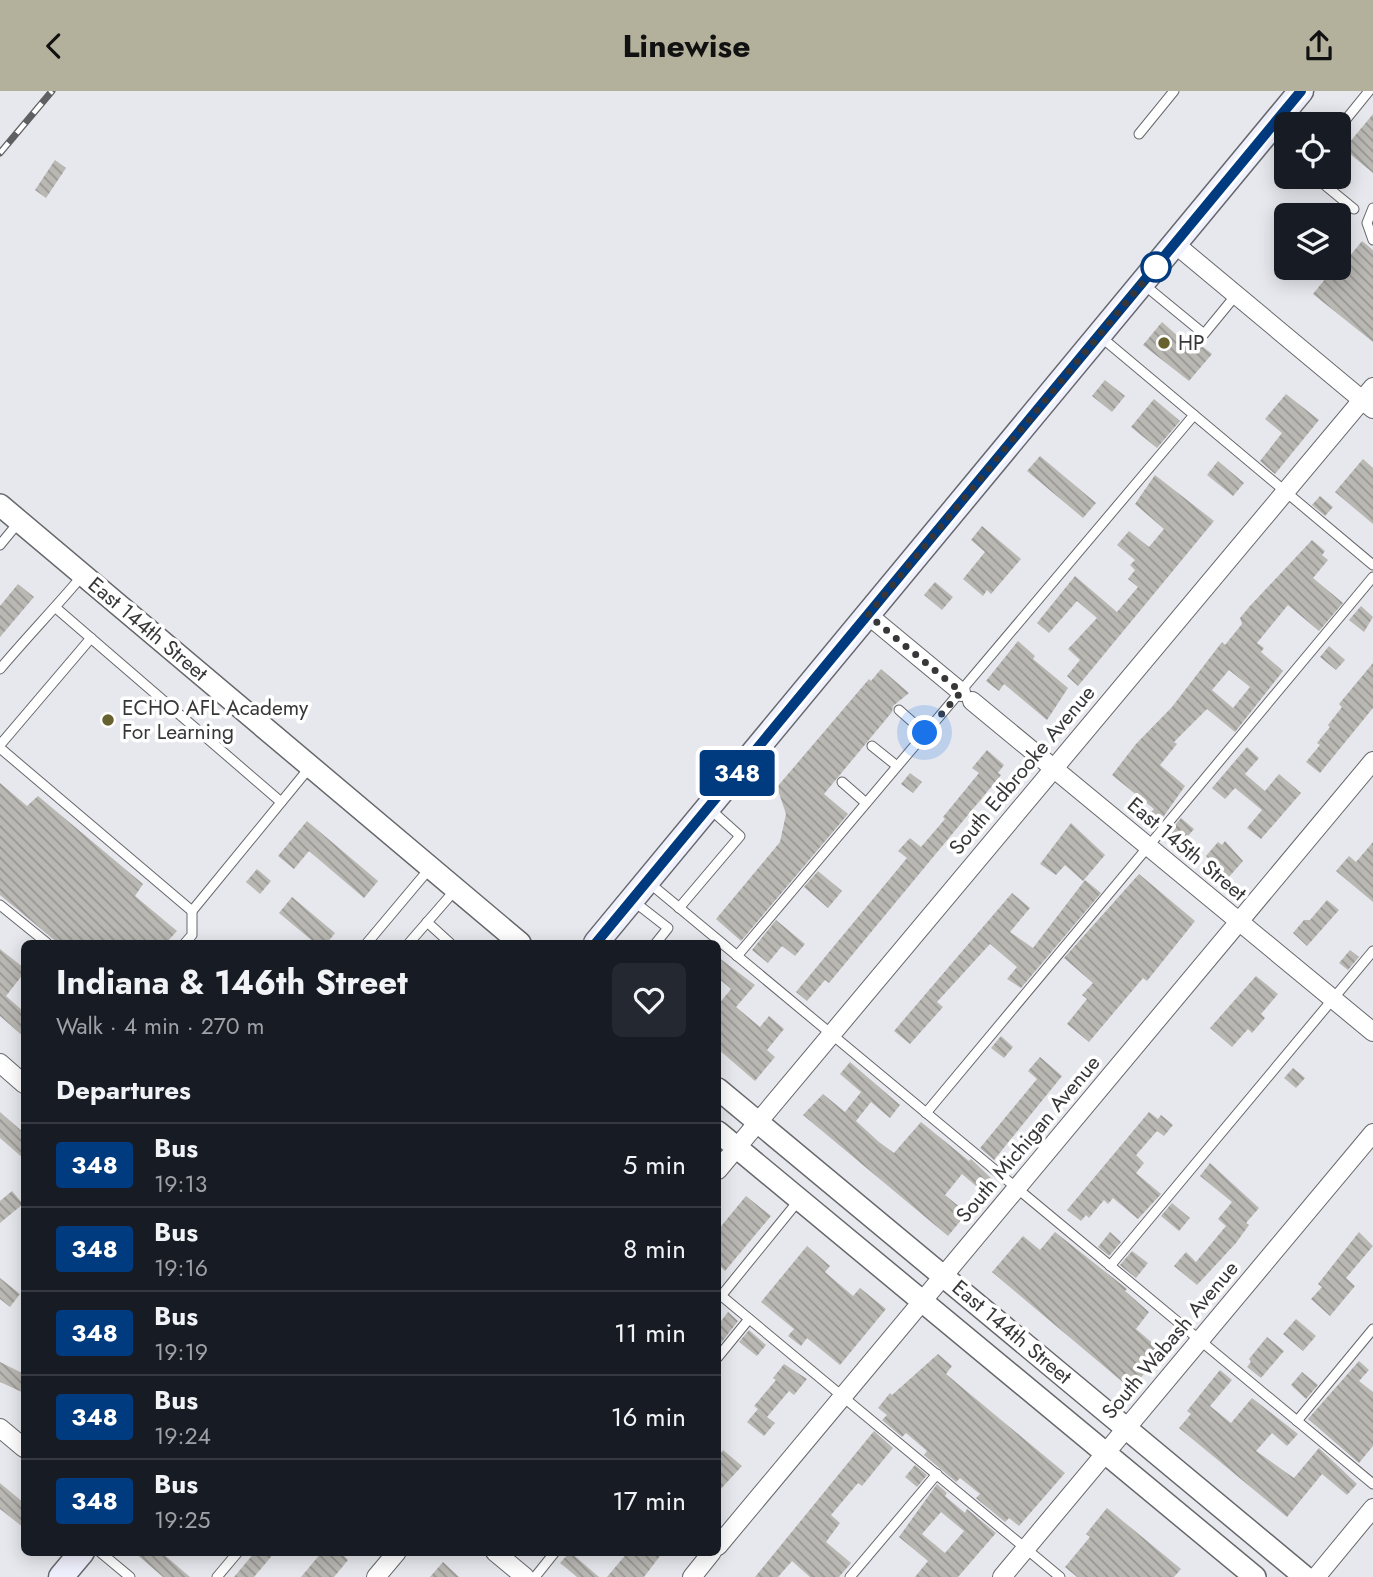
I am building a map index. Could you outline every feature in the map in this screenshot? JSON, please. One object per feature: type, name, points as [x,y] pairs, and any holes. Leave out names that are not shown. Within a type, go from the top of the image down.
[{"type":"main road","points":[[603,940],[708,808],[1142,283],[1277,126],[1301,91]]},
{"type":"main road","points":[[61,1577],[79,1556]]},
{"type":"street","points":[[1175,244],[1369,399]]},
{"type":"street","name":"South Edbrooke Avenue","points":[[721,1166],[1285,492],[1369,399]]},
{"type":"street","name":"East 144th Street","points":[[0,505],[516,940]]},
{"type":"street","name":"East 145th Street","points":[[868,615],[1373,1032]]},
{"type":"street","name":"South Michigan Avenue","points":[[721,1542],[1373,761]]},
{"type":"street","points":[[0,1063],[21,1081]]},
{"type":"street","name":"East 144th Street","points":[[721,1091],[759,1120],[1305,1577]]},
{"type":"street","name":"South Wabash Avenue","points":[[1002,1577],[1373,1133]]},
{"type":"street","name":"East 144th Street","points":[[721,1135],[1255,1577]]},
{"type":"street","points":[[0,1428],[21,1446]]},
{"type":"street","points":[[1316,1577],[1373,1508]]},
{"type":"street","points":[[376,1577],[394,1556]]},
{"type":"street","points":[[500,1556],[525,1577]]},
{"type":"street","points":[[692,1577],[709,1556]]},
{"type":"lane","points":[[1139,134],[1174,91]]},
{"type":"lane","points":[[1351,113],[1369,91]]},
{"type":"lane","points":[[1330,189],[1354,209]]},
{"type":"lane","points":[[1373,208],[1367,223],[1373,240]]},
{"type":"lane","points":[[1142,283],[1204,334],[1236,295]]},
{"type":"lane","points":[[1099,336],[1373,565]]},
{"type":"lane","points":[[737,956],[925,733],[966,696],[1194,415]]},
{"type":"lane","points":[[0,545],[20,521]]},
{"type":"lane","points":[[0,669],[42,618],[56,608],[83,575]]},
{"type":"lane","points":[[926,1113],[1373,577]]},
{"type":"lane","points":[[56,608],[281,802]]},
{"type":"lane","points":[[91,638],[0,747],[192,911]]},
{"type":"lane","points":[[899,711],[925,733]]},
{"type":"lane","points":[[872,746],[897,766]]},
{"type":"lane","points":[[188,940],[192,935],[192,911],[310,767]]},
{"type":"lane","points":[[842,782],[866,803]]},
{"type":"lane","points":[[679,908],[740,836],[708,808]]},
{"type":"lane","points":[[370,940],[430,868]]},
{"type":"lane","points":[[412,940],[456,889]]},
{"type":"lane","points":[[640,891],[679,908],[718,940]]},
{"type":"lane","points":[[640,891],[668,928],[658,940]]},
{"type":"lane","points":[[0,905],[43,940]]},
{"type":"lane","points":[[427,922],[447,940]]},
{"type":"lane","points":[[721,943],[1373,1484]]},
{"type":"lane","points":[[1110,1266],[1373,951]]},
{"type":"lane","points":[[721,1293],[799,1200]]},
{"type":"lane","points":[[721,1297],[1060,1577]]},
{"type":"lane","points":[[721,1353],[749,1319]]},
{"type":"lane","points":[[1297,1421],[1373,1329]]},
{"type":"lane","points":[[850,1577],[937,1475]]},
{"type":"lane","points":[[105,1556],[130,1577]]},
{"type":"lane","points":[[218,1577],[235,1556]]},
{"type":"lane","points":[[535,1577],[552,1556]]},
{"type":"building","points":[[1373,114],[1373,173],[1351,155],[1351,141]]},
{"type":"building","points":[[55,160],[66,168],[46,198],[35,190]]},
{"type":"building","points":[[1362,241],[1373,250],[1373,342],[1313,294],[1324,280],[1351,280],[1351,254]]},
{"type":"building","points":[[1162,322],[1189,346],[1194,340],[1212,354],[1189,381],[1143,345]]},
{"type":"building","points":[[1105,380],[1125,396],[1112,412],[1092,396]]},
{"type":"building","points":[[1286,394],[1319,420],[1275,474],[1260,461],[1282,433],[1265,419]]},
{"type":"building","points":[[1154,399],[1180,421],[1157,448],[1131,427]]},
{"type":"building","points":[[1040,456],[1096,503],[1083,518],[1027,471]]},
{"type":"building","points":[[1363,459],[1373,468],[1373,524],[1335,492]]},
{"type":"building","points":[[1218,461],[1244,483],[1233,496],[1207,475]]},
{"type":"building","points":[[1155,475],[1214,521],[1078,686],[1067,676],[1080,660],[1068,649],[1097,618],[1077,601],[1049,633],[1037,623],[1075,576],[1117,612],[1138,587],[1128,579],[1135,570],[1130,565],[1135,560],[1117,545],[1129,531],[1149,547],[1164,529],[1135,504]]},
{"type":"building","points":[[1320,496],[1333,507],[1325,516],[1312,505]]},
{"type":"building","points":[[982,526],[1021,559],[991,594],[987,590],[983,596],[963,579],[985,552],[971,540]]},
{"type":"building","points":[[1312,540],[1325,551],[1322,555],[1328,560],[1313,578],[1343,603],[1319,631],[1288,605],[1257,643],[1264,648],[1261,652],[1283,671],[1235,732],[1207,709],[1174,742],[1177,744],[1160,765],[1185,786],[1159,823],[1149,815],[1154,809],[1112,775],[1136,744],[1172,707],[1222,642],[1225,645],[1242,624],[1240,618]],"holes":[[[1229,670],[1250,687],[1233,708],[1212,690]]]},
{"type":"building","points":[[935,582],[953,597],[942,610],[924,595]]},
{"type":"building","points":[[18,584],[34,597],[0,637],[0,606]]},
{"type":"building","points":[[1361,606],[1373,617],[1364,632],[1349,620]]},
{"type":"building","points":[[1018,641],[1035,656],[1033,659],[1068,688],[1047,720],[1004,684],[999,691],[986,681]]},
{"type":"building","points":[[1329,646],[1345,660],[1336,670],[1320,657]]},
{"type":"building","points":[[1373,663],[1373,708],[1320,773],[1306,762],[1320,745],[1317,743],[1342,707],[1339,704]]},
{"type":"building","points":[[881,669],[909,693],[893,706],[892,712],[824,794],[848,814],[741,941],[716,919],[780,842],[786,814],[777,787],[869,679],[871,681]]},
{"type":"building","points":[[1247,747],[1259,758],[1245,774],[1265,791],[1279,774],[1301,793],[1261,839],[1247,828],[1262,810],[1235,788],[1225,799],[1212,788]]},
{"type":"building","points":[[987,750],[1004,765],[998,773],[1001,775],[829,983],[825,980],[807,1001],[796,992],[907,858],[898,851],[910,838],[921,847],[945,819],[943,817],[979,773],[972,768]]},
{"type":"building","points":[[910,773],[922,782],[913,793],[901,784]]},
{"type":"building","points":[[0,783],[27,806],[38,796],[143,884],[135,896],[177,931],[169,940],[54,940],[0,895]]},
{"type":"building","points":[[1181,818],[1194,829],[1183,842],[1170,831]]},
{"type":"building","points":[[307,821],[378,881],[364,898],[309,851],[294,869],[278,856]]},
{"type":"building","points":[[1071,823],[1105,855],[1083,881],[1065,865],[1056,875],[1040,864]]},
{"type":"building","points":[[1225,841],[1243,861],[1228,878],[1206,856],[1218,842],[1222,845]]},
{"type":"building","points":[[1373,842],[1373,902],[1336,871],[1349,856],[1356,862]]},
{"type":"building","points":[[257,869],[271,881],[260,894],[246,882]]},
{"type":"building","points":[[818,871],[842,891],[828,908],[804,887]]},
{"type":"building","points":[[1139,874],[1195,921],[1147,981],[1143,978],[1089,1042],[1067,1024],[1087,999],[1082,995],[1093,983],[1064,958]]},
{"type":"building","points":[[1085,880],[1101,893],[1021,988],[1007,979],[1017,967],[990,944],[937,1002],[943,1007],[910,1044],[894,1031],[1012,893],[1030,908],[1010,932],[1033,948]]},
{"type":"building","points":[[292,897],[335,933],[329,940],[311,940],[279,913]]},
{"type":"building","points":[[1327,900],[1339,910],[1307,946],[1293,933],[1304,920],[1310,920]]},
{"type":"building","points":[[776,920],[805,944],[795,956],[782,946],[768,963],[752,950]]},
{"type":"building","points":[[0,949],[21,966],[21,977],[6,996],[21,1009],[21,1034],[0,1016]]},
{"type":"building","points":[[1350,950],[1359,957],[1348,970],[1339,963]]},
{"type":"building","points":[[721,959],[755,985],[736,1007],[760,1027],[769,1016],[784,1029],[767,1050],[775,1057],[755,1081],[721,1052],[721,1001],[731,989],[721,981]]},
{"type":"building","points":[[1256,976],[1278,994],[1261,1014],[1265,1018],[1252,1033],[1248,1029],[1232,1047],[1210,1028]]},
{"type":"building","points":[[1001,1036],[1013,1047],[1004,1058],[991,1048]]},
{"type":"building","points":[[1040,1057],[1062,1076],[994,1160],[980,1148],[1037,1079],[1028,1071]]},
{"type":"building","points":[[850,1062],[900,1105],[890,1118],[871,1102],[856,1121],[879,1142],[894,1153],[921,1122],[969,1161],[971,1159],[993,1180],[983,1192],[962,1174],[945,1195],[967,1213],[948,1236],[803,1115],[823,1094],[845,1112],[861,1092],[840,1074]]},
{"type":"building","points":[[1293,1068],[1305,1078],[1296,1088],[1284,1078]]},
{"type":"building","points":[[0,1112],[21,1130],[21,1156],[0,1138]]},
{"type":"building","points":[[1149,1112],[1158,1119],[1161,1115],[1173,1125],[1164,1136],[1157,1131],[1136,1155],[1144,1163],[1136,1173],[1161,1194],[1138,1219],[1113,1198],[1108,1204],[1104,1200],[1089,1218],[1086,1215],[1081,1221],[1067,1210]]},
{"type":"building","points":[[1210,1163],[1259,1208],[1246,1223],[1249,1225],[1236,1243],[1197,1285],[1174,1266],[1186,1252],[1196,1262],[1226,1226],[1218,1219],[1232,1202],[1200,1176]]},
{"type":"building","points":[[12,1191],[21,1202],[21,1206],[0,1223],[0,1201]]},
{"type":"building","points":[[746,1196],[771,1216],[725,1271],[721,1267],[721,1226]]},
{"type":"building","points":[[1172,1203],[1190,1218],[1179,1231],[1161,1216]]},
{"type":"building","points":[[1055,1232],[1127,1289],[1125,1291],[1149,1312],[1136,1329],[1163,1352],[1131,1389],[992,1272],[1023,1236],[1040,1250]]},
{"type":"building","points":[[1110,1232],[1121,1242],[1109,1256],[1098,1247]]},
{"type":"building","points":[[1359,1232],[1373,1246],[1346,1278],[1355,1286],[1330,1316],[1311,1299],[1322,1287],[1318,1284]]},
{"type":"building","points":[[807,1246],[830,1266],[825,1272],[853,1296],[860,1288],[886,1309],[840,1365],[807,1338],[801,1346],[788,1336],[794,1329],[761,1302]]},
{"type":"building","points":[[1132,1251],[1148,1263],[1136,1278],[1120,1265]]},
{"type":"building","points":[[0,1278],[20,1294],[10,1307],[0,1299]]},
{"type":"building","points":[[728,1312],[738,1321],[721,1343],[721,1321]]},
{"type":"building","points":[[1296,1319],[1316,1336],[1303,1351],[1283,1334]]},
{"type":"building","points":[[749,1330],[766,1345],[757,1356],[739,1342]]},
{"type":"building","points":[[1267,1337],[1284,1351],[1261,1378],[1247,1367],[1251,1362],[1249,1359]]},
{"type":"building","points":[[938,1354],[952,1366],[946,1374],[1065,1473],[1019,1526],[1009,1518],[1005,1522],[976,1498],[980,1494],[960,1478],[956,1482],[924,1455],[927,1451],[906,1433],[902,1437],[882,1420],[887,1415],[878,1408],[890,1393],[892,1395]]},
{"type":"building","points":[[1359,1361],[1369,1370],[1359,1381],[1373,1392],[1373,1446],[1359,1463],[1308,1419]]},
{"type":"building","points":[[0,1362],[21,1372],[21,1392],[0,1382]]},
{"type":"building","points":[[784,1364],[807,1379],[794,1395],[789,1391],[767,1417],[775,1423],[764,1436],[747,1422],[758,1409],[754,1406],[776,1380],[773,1378]]},
{"type":"building","points":[[1220,1370],[1232,1380],[1210,1406],[1231,1423],[1252,1398],[1298,1434],[1287,1446],[1272,1433],[1256,1451],[1294,1478],[1319,1448],[1357,1484],[1347,1495],[1322,1474],[1287,1517],[1179,1428],[1191,1414],[1187,1411]]},
{"type":"building","points":[[1302,1372],[1318,1385],[1306,1399],[1291,1385]]},
{"type":"building","points":[[874,1431],[893,1448],[862,1486],[858,1483],[831,1515],[840,1523],[826,1542],[851,1563],[839,1577],[810,1577],[792,1561],[778,1577],[755,1577]]},
{"type":"building","points":[[723,1450],[742,1466],[721,1489]]},
{"type":"building","points":[[915,1465],[927,1475],[917,1487],[905,1477]]},
{"type":"building","points":[[0,1483],[21,1500],[21,1526],[0,1509]]},
{"type":"building","points":[[937,1484],[947,1493],[945,1496],[965,1513],[967,1509],[996,1533],[958,1577],[915,1577],[928,1561],[899,1537]],"holes":[[[941,1512],[964,1531],[945,1553],[922,1534]]]},
{"type":"building","points":[[1107,1508],[1181,1569],[1174,1577],[1077,1577],[1065,1567],[1090,1537],[1086,1534]]},
{"type":"building","points":[[139,1556],[166,1556],[190,1577],[163,1577]]},
{"type":"building","points":[[252,1556],[272,1556],[254,1577],[234,1577]]},
{"type":"building","points":[[319,1556],[344,1556],[348,1560],[334,1577],[301,1577]]},
{"type":"building","points":[[566,1556],[575,1556],[599,1577],[577,1577],[560,1563]]},
{"type":"building","points":[[625,1556],[660,1556],[644,1577],[607,1577]]},
{"type":"building","points":[[443,1562],[459,1577],[430,1577]]},
{"type":"railway","points":[[0,153],[52,91]]},
{"type":"bus line","name":"348","points":[[598,940],[1301,91]]},
{"type":"place","name":"HP","points":[[1164,343]]},
{"type":"place","name":"ECHO AFL Academy For Learning","points":[[108,720]]},
{"type":"route","points":[[925,733],[961,692],[868,615],[1158,264],[1156,267]]}]
